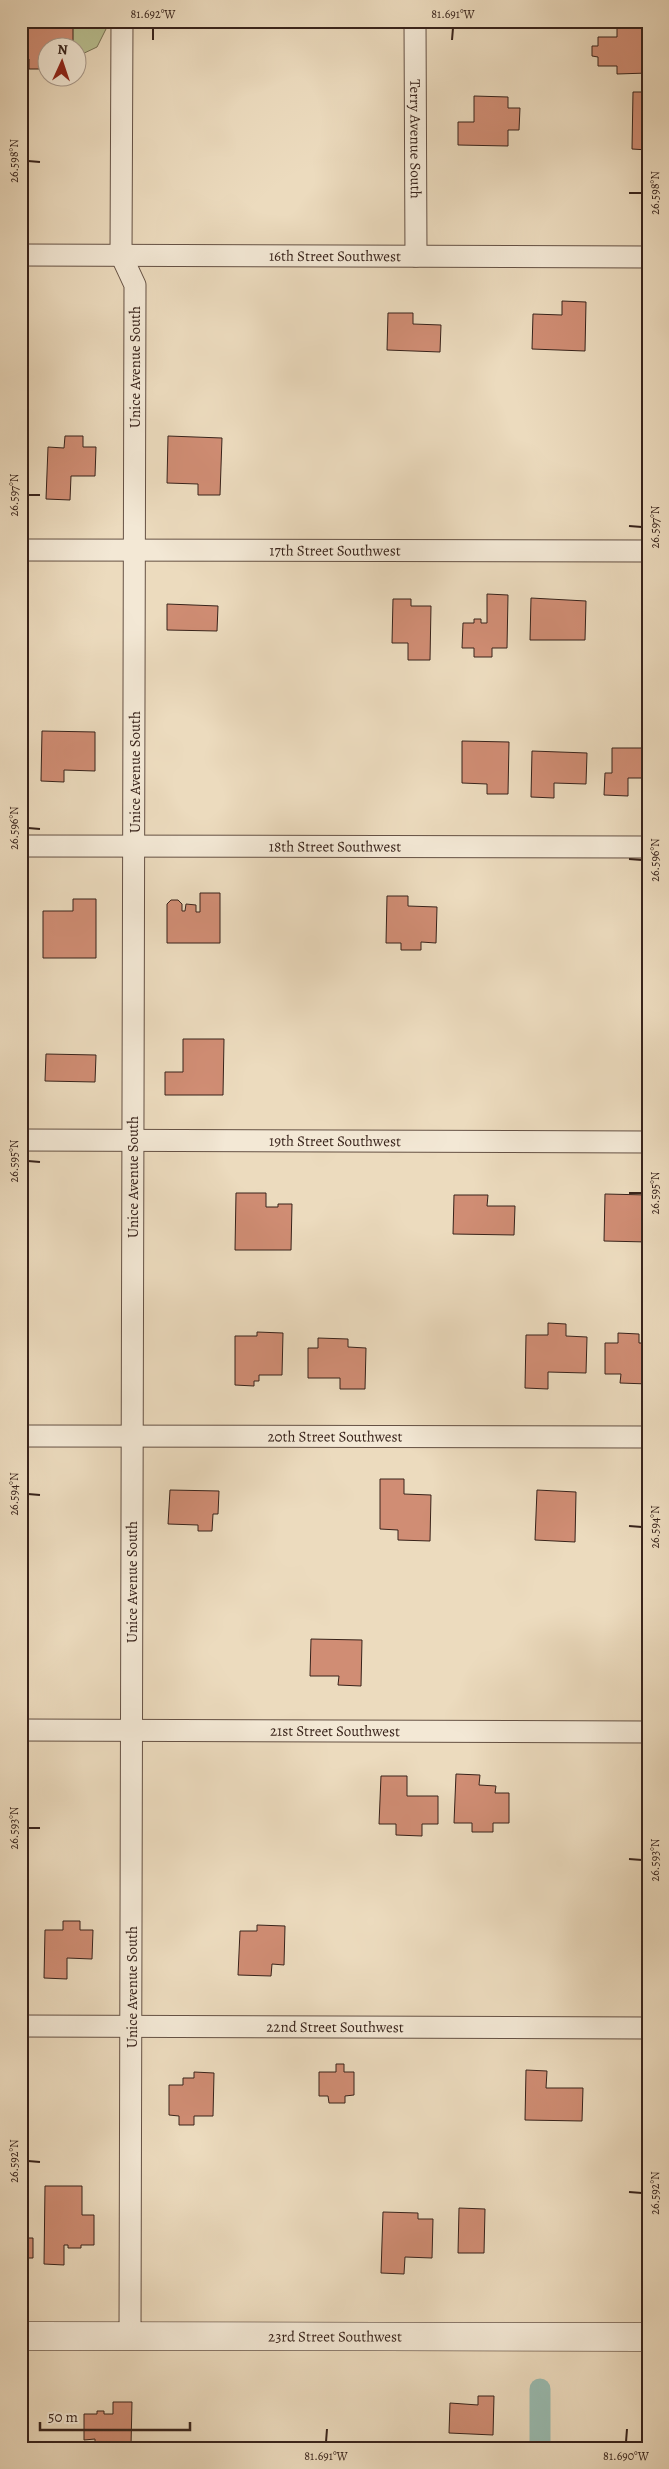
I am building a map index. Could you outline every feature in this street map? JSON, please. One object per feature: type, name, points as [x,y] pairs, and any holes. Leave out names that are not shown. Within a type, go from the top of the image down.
[{"type":"street","name":"Unice Avenue South","points":[[122,21],[121,255],[135,285],[136,550],[130,2337]]},
{"type":"street","name":"Terry Avenue South","points":[[415,21],[416,256]]},
{"type":"street","name":"16th Street Southwest","points":[[21,255],[648,258]]},
{"type":"street","name":"17th Street Southwest","points":[[21,550],[648,551]]},
{"type":"street","name":"18th Street Southwest","points":[[21,846],[648,847]]},
{"type":"street","name":"19th Street Southwest","points":[[21,1140],[133,1142],[648,1142]]},
{"type":"street","name":"20th Street Southwest","points":[[21,1436],[648,1437]]},
{"type":"street","name":"21st Street Southwest","points":[[21,1730],[648,1732]]},
{"type":"street","name":"22nd Street Southwest","points":[[21,2026],[648,2028]]},
{"type":"street","name":"23rd Street Southwest","points":[[21,2336],[648,2337]]},
{"type":"green space","points":[[40,21],[110,21],[97,47],[88,51],[88,38],[45,38]]},
{"type":"building","points":[[29,25],[73,25],[73,38],[38,38],[38,69],[29,69],[29,59],[21,59],[21,29],[29,29]]},
{"type":"building","points":[[617,26],[648,26],[648,73],[617,74],[617,66],[598,66],[598,57],[592,56],[592,46],[598,46],[598,37],[617,37]]},
{"type":"building","points":[[633,92],[648,92],[648,150],[632,149]]},
{"type":"building","points":[[474,96],[508,97],[508,108],[520,108],[519,130],[508,130],[508,146],[458,145],[458,122],[474,122]]},
{"type":"building","points":[[562,301],[586,302],[585,351],[532,349],[533,314],[562,315]]},
{"type":"building","points":[[388,313],[413,313],[413,324],[441,325],[440,352],[387,350]]},
{"type":"building","points":[[65,436],[83,436],[83,447],[96,447],[95,476],[71,476],[70,500],[46,499],[48,447],[64,448]]},
{"type":"building","points":[[168,436],[222,438],[220,495],[198,495],[198,484],[167,483]]},
{"type":"building","points":[[487,594],[508,595],[507,648],[492,648],[492,657],[474,657],[474,648],[462,648],[463,623],[474,623],[474,619],[481,619],[481,623],[487,623]]},
{"type":"building","points":[[531,598],[586,601],[585,640],[530,640]]},
{"type":"building","points":[[393,599],[411,599],[411,606],[431,606],[430,660],[408,660],[408,643],[392,643]]},
{"type":"building","points":[[167,604],[218,606],[217,631],[167,630]]},
{"type":"building","points":[[21,731],[27,732],[25,781],[21,781]]},
{"type":"building","points":[[42,731],[95,732],[95,771],[64,770],[64,782],[41,781]]},
{"type":"building","points":[[462,741],[509,742],[508,794],[487,794],[487,784],[462,783]]},
{"type":"building","points":[[612,748],[648,748],[648,778],[628,778],[628,796],[604,795],[605,773],[612,773]]},
{"type":"building","points":[[532,751],[587,753],[586,784],[554,783],[554,798],[531,797]]},
{"type":"building","points":[[200,893],[220,893],[220,943],[167,943],[167,904],[171,900],[178,900],[182,904],[182,911],[185,911],[186,904],[196,905],[196,912],[200,912]]},
{"type":"building","points":[[387,896],[408,896],[408,906],[437,907],[436,943],[421,942],[421,950],[401,950],[401,943],[386,943]]},
{"type":"building","points":[[73,899],[96,899],[96,958],[43,958],[43,911],[73,911]]},
{"type":"building","points":[[183,1039],[224,1039],[223,1095],[165,1095],[165,1072],[183,1072]]},
{"type":"building","points":[[46,1054],[96,1055],[95,1082],[45,1081]]},
{"type":"building","points":[[236,1193],[266,1193],[266,1207],[278,1207],[278,1204],[292,1204],[291,1250],[235,1250]]},
{"type":"building","points":[[605,1194],[648,1195],[648,1242],[604,1241]]},
{"type":"building","points":[[454,1195],[488,1195],[487,1206],[515,1206],[514,1235],[453,1234]]},
{"type":"building","points":[[548,1323],[566,1324],[566,1336],[587,1337],[586,1373],[548,1372],[548,1389],[525,1388],[526,1335],[548,1335]]},
{"type":"building","points":[[257,1332],[283,1333],[282,1375],[259,1375],[259,1381],[254,1381],[254,1386],[235,1385],[235,1336],[257,1336]]},
{"type":"building","points":[[618,1333],[639,1334],[639,1343],[648,1343],[648,1384],[620,1383],[621,1374],[605,1374],[605,1343],[618,1343]]},
{"type":"building","points":[[318,1338],[348,1339],[348,1347],[366,1348],[365,1389],[340,1389],[340,1378],[308,1378],[308,1348],[318,1348]]},
{"type":"building","points":[[21,1360],[25,1360],[25,1385],[21,1385]]},
{"type":"building","points":[[380,1479],[404,1479],[404,1494],[431,1495],[430,1541],[398,1540],[398,1530],[380,1529]]},
{"type":"building","points":[[170,1490],[219,1491],[218,1514],[213,1514],[212,1531],[198,1531],[198,1525],[168,1524]]},
{"type":"building","points":[[537,1490],[576,1492],[575,1542],[535,1540]]},
{"type":"building","points":[[21,1493],[24,1493],[23,1540],[21,1540]]},
{"type":"building","points":[[311,1639],[362,1640],[361,1686],[338,1685],[339,1676],[310,1676]]},
{"type":"building","points":[[456,1774],[480,1775],[479,1785],[496,1786],[495,1793],[509,1793],[509,1823],[493,1823],[493,1832],[472,1832],[472,1823],[454,1823]]},
{"type":"building","points":[[381,1776],[407,1776],[407,1796],[438,1796],[438,1824],[422,1824],[422,1836],[396,1835],[396,1824],[379,1824]]},
{"type":"building","points":[[63,1921],[80,1921],[80,1930],[93,1930],[92,1959],[67,1958],[67,1979],[44,1978],[45,1930],[63,1930]]},
{"type":"building","points":[[257,1925],[285,1926],[284,1965],[272,1964],[271,1976],[238,1975],[240,1931],[257,1931]]},
{"type":"building","points":[[336,2064],[344,2064],[344,2072],[354,2072],[354,2095],[345,2096],[345,2103],[329,2103],[328,2096],[319,2096],[319,2072],[336,2072]]},
{"type":"building","points":[[526,2070],[547,2071],[546,2088],[583,2088],[582,2121],[525,2120]]},
{"type":"building","points":[[194,2072],[214,2073],[213,2116],[194,2116],[194,2125],[179,2125],[179,2116],[169,2115],[169,2085],[183,2085],[183,2078],[194,2078]]},
{"type":"building","points":[[45,2186],[82,2186],[82,2215],[94,2215],[94,2245],[68,2248],[68,2245],[64,2245],[64,2265],[44,2264]]},
{"type":"building","points":[[459,2208],[485,2209],[484,2253],[458,2253]]},
{"type":"building","points":[[383,2212],[418,2213],[418,2219],[433,2219],[432,2258],[405,2257],[404,2274],[381,2273]]},
{"type":"building","points":[[21,2238],[33,2238],[33,2258],[21,2258]]},
{"type":"building","points":[[478,2396],[494,2396],[493,2435],[449,2433],[450,2403],[478,2405]]},
{"type":"building","points":[[113,2402],[132,2402],[131,2446],[95,2445],[95,2439],[84,2440],[84,2414],[97,2414],[97,2411],[104,2411],[104,2414],[113,2414]]},
{"type":"waterway","points":[[540,2389],[540,2448]]}]
